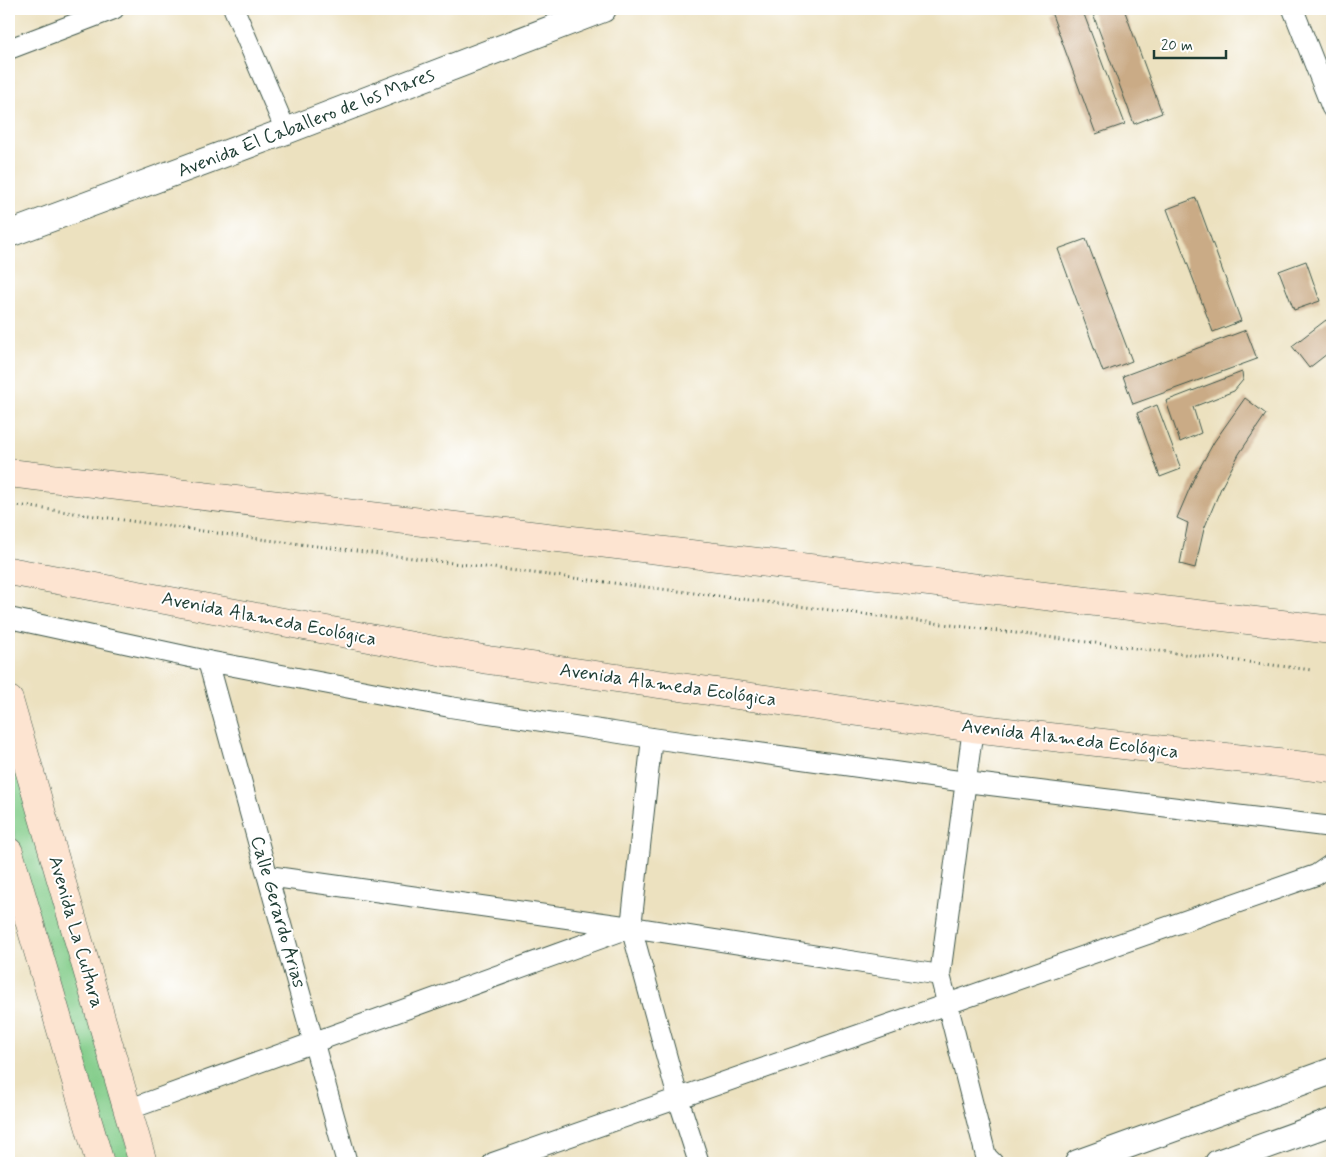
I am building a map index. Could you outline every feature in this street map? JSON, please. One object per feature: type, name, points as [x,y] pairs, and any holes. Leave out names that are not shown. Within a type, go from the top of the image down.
[{"type":"main road","points":[[9,473],[1332,630]]},
{"type":"main road","name":"Avenida Alameda Ecológica","points":[[9,571],[488,660],[973,728],[1332,769]]},
{"type":"main road","name":"Avenida La Cultura","points":[[9,700],[143,1163]]},
{"type":"main road","points":[[9,856],[100,1163]]},
{"type":"street","points":[[9,49],[114,9]]},
{"type":"street","points":[[234,9],[286,132]]},
{"type":"street","name":"Avenida El Caballero de los Mares","points":[[9,234],[286,132],[603,9]]},
{"type":"street","points":[[1293,9],[1332,108]]},
{"type":"street","points":[[9,618],[208,660],[450,707],[652,738],[966,782],[1332,827]]},
{"type":"street","name":"Calle Gerardo Arias","points":[[208,660],[348,1163]]},
{"type":"street","points":[[973,728],[940,975],[986,1156],[993,1163]]},
{"type":"street","points":[[652,738],[631,927],[678,1098],[699,1163]]},
{"type":"street","points":[[493,1163],[1316,875],[1332,864]]},
{"type":"street","points":[[268,876],[631,927],[940,975]]},
{"type":"street","points":[[127,1110],[631,927]]},
{"type":"street","points":[[1078,1163],[1332,1071]]},
{"type":"street","points":[[1218,1163],[1332,1122]]},
{"type":"path","points":[[9,504],[290,543],[1312,670]]},
{"type":"green space","points":[[9,741],[133,1163],[111,1163],[9,816]]},
{"type":"building","points":[[1059,9],[1082,9],[1125,124],[1096,134],[1051,12]]},
{"type":"building","points":[[1091,9],[1124,9],[1162,113],[1134,124]]},
{"type":"building","points":[[1196,198],[1241,321],[1213,332],[1167,209]]},
{"type":"building","points":[[1086,239],[1132,361],[1103,372],[1058,249]]},
{"type":"building","points":[[1306,261],[1320,301],[1294,310],[1279,271]]},
{"type":"building","points":[[1326,320],[1332,328],[1332,350],[1309,368],[1292,346]]},
{"type":"building","points":[[1246,330],[1257,359],[1133,404],[1123,376]]},
{"type":"building","points":[[1242,372],[1243,380],[1234,391],[1193,407],[1201,433],[1180,442],[1166,401]]},
{"type":"building","points":[[1245,398],[1266,414],[1239,454],[1221,488],[1204,529],[1195,568],[1180,564],[1188,523],[1177,518],[1194,478],[1214,442]]},
{"type":"building","points":[[1157,405],[1181,469],[1160,477],[1137,413]]}]
